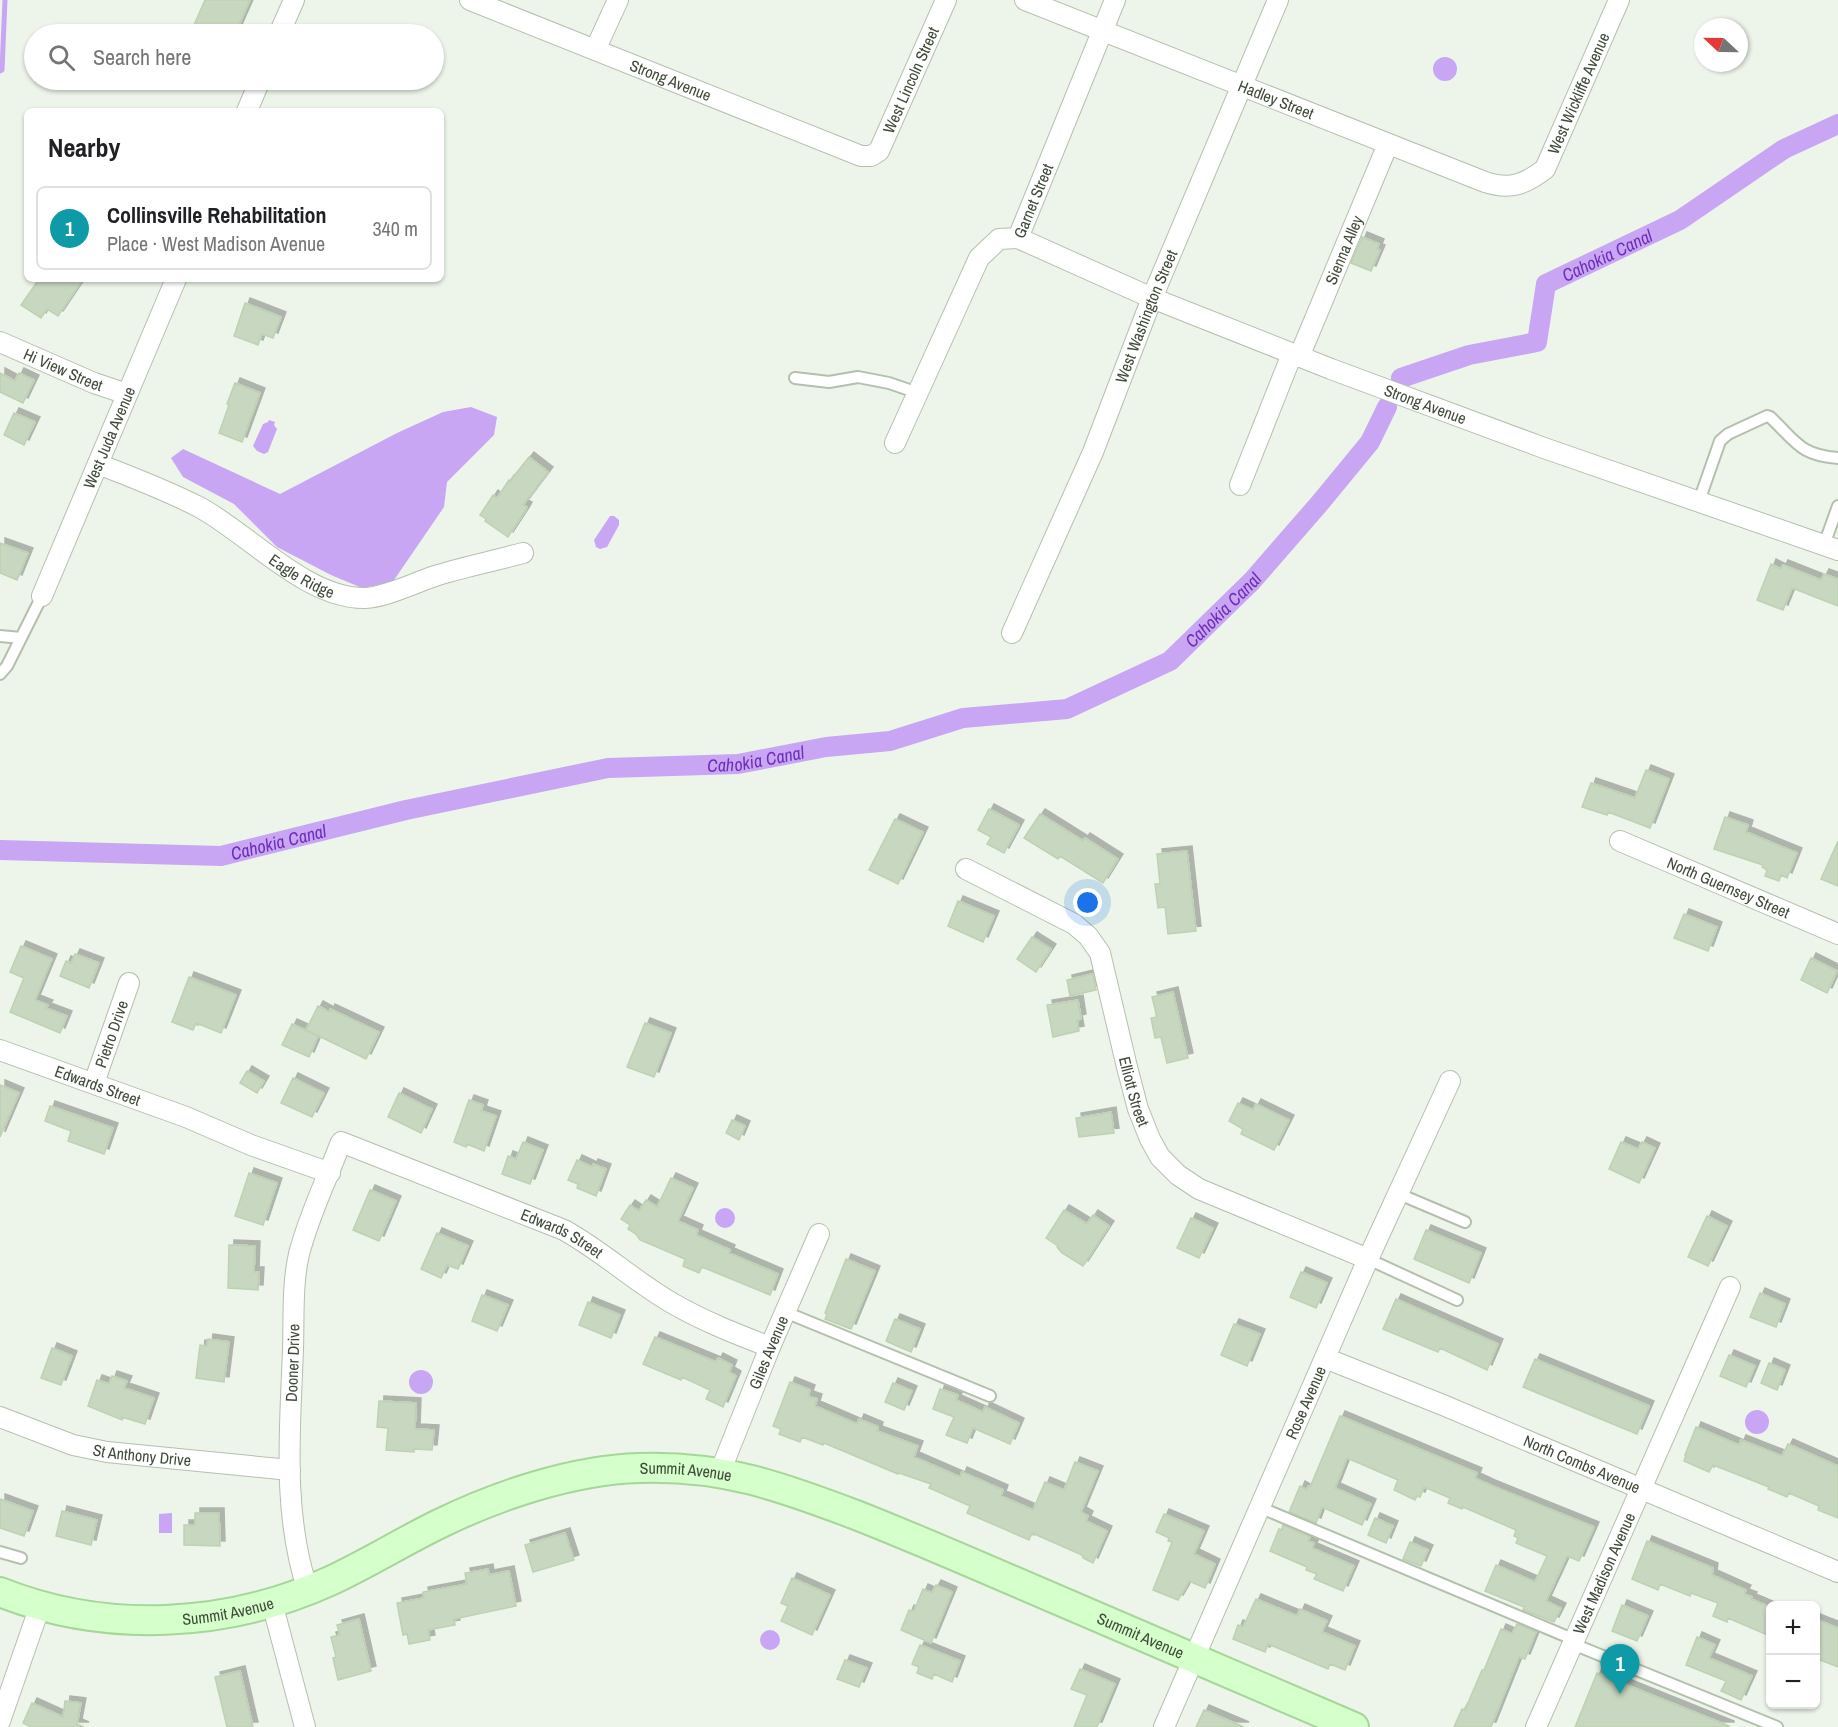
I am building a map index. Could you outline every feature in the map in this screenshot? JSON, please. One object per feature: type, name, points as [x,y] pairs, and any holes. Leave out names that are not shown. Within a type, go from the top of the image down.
[{"type":"street","points":[[283,24],[294,0]]},
{"type":"street","name":"Strong Avenue","points":[[470,0],[596,48],[861,156],[871,156]]},
{"type":"street","points":[[596,48],[618,0]]},
{"type":"street","name":"West Lincoln Street","points":[[871,156],[879,150],[946,0]]},
{"type":"street","name":"Hadley Street","points":[[1025,0],[1498,186],[1512,186],[1530,181]]},
{"type":"street","name":"Garnet Street","points":[[895,443],[979,258],[999,239],[1018,238],[1115,0]]},
{"type":"street","name":"West Washington Street","points":[[1012,633],[1093,452],[1152,298],[1278,0]]},
{"type":"street","name":"West Wickliffe Avenue","points":[[1530,181],[1545,170],[1619,0]]},
{"type":"street","points":[[248,108],[256,90]]},
{"type":"street","name":"Sienna Alley","points":[[1240,485],[1389,144]]},
{"type":"street","name":"Strong Avenue","points":[[1018,238],[1152,298],[1296,355],[1544,448],[1831,548]]},
{"type":"street","name":"West Juda Avenue","points":[[42,596],[175,282]]},
{"type":"street","name":"Hi View Street","points":[[0,342],[94,383],[127,394]]},
{"type":"street","name":"Eagle Ridge","points":[[98,464],[200,508],[309,581],[337,594],[351,597],[374,597],[458,569],[523,553]]},
{"type":"street","name":"North Guernsey Street","points":[[1620,841],[1838,934]]},
{"type":"street","name":"Elliott Street","points":[[966,868],[1074,924],[1088,936],[1100,953],[1138,1109],[1150,1139],[1160,1157],[1170,1168],[1199,1188],[1368,1259]]},
{"type":"street","name":"Pietro Drive","points":[[94,1083],[129,983]]},
{"type":"street","name":"Edwards Street","points":[[0,1050],[186,1117],[251,1145],[330,1173]]},
{"type":"street","name":"Rose Avenue","points":[[1164,1727],[1192,1658],[1368,1259],[1450,1081]]},
{"type":"street","name":"Edwards Street","points":[[341,1142],[564,1230],[589,1244],[672,1303],[714,1325],[770,1347]]},
{"type":"street","name":"Dooner Drive","points":[[308,1591],[296,1545],[290,1470],[296,1268],[312,1212],[341,1142]]},
{"type":"street","name":"Giles Avenue","points":[[720,1472],[770,1347],[819,1234]]},
{"type":"street","name":"West Madison Avenue","points":[[1536,1727],[1730,1287]]},
{"type":"street","name":"North Combs Avenue","points":[[1325,1358],[1838,1572]]},
{"type":"street","name":"St Anthony Drive","points":[[0,1417],[73,1445],[107,1452],[290,1470]]},
{"type":"street","name":"Summit Avenue","points":[[0,1592],[40,1606],[94,1617],[135,1620],[194,1618],[227,1613],[272,1603],[308,1591],[443,1522],[503,1498],[558,1480],[596,1472],[635,1468],[682,1468],[720,1472],[789,1490],[911,1537],[1354,1727]]},
{"type":"street","points":[[272,1603],[305,1727]]},
{"type":"street","points":[[0,1720],[40,1606]]},
{"type":"lane","points":[[795,378],[829,382],[858,377],[889,383],[918,393]]},
{"type":"lane","points":[[1699,501],[1720,441],[1728,434],[1767,416],[1802,449],[1821,456],[1838,458]]},
{"type":"lane","points":[[1831,548],[1838,507]]},
{"type":"lane","points":[[0,674],[7,666],[42,596]]},
{"type":"lane","points":[[0,636],[21,638]]},
{"type":"lane","points":[[1398,1194],[1465,1222]]},
{"type":"lane","points":[[1368,1259],[1457,1300]]},
{"type":"lane","points":[[785,1312],[990,1396]]},
{"type":"lane","points":[[1259,1508],[1777,1727]]},
{"type":"lane","points":[[0,1552],[21,1558]]},
{"type":"shaded area","points":[[1445,57],[1454,60],[1457,69],[1454,78],[1445,81],[1436,78],[1433,69],[1436,60]]},
{"type":"shaded area","points":[[471,407],[497,417],[494,435],[447,482],[444,507],[392,583],[362,588],[277,547],[234,504],[183,477],[171,458],[183,449],[280,494],[397,433],[443,412]]},
{"type":"shaded area","points":[[269,420],[275,422],[277,429],[268,452],[264,454],[253,446],[263,424]]},
{"type":"shaded area","points":[[610,516],[619,520],[619,525],[607,547],[600,549],[596,547],[594,540]]},
{"type":"shaded area","points":[[721,1208],[729,1208],[735,1214],[735,1222],[729,1228],[721,1228],[715,1222],[715,1214]]},
{"type":"shaded area","points":[[421,1370],[426,1371],[432,1377],[432,1387],[426,1393],[421,1394],[416,1393],[410,1387],[409,1382],[410,1377],[416,1371]]},
{"type":"shaded area","points":[[1757,1410],[1762,1411],[1768,1417],[1768,1427],[1762,1433],[1757,1434],[1752,1433],[1746,1427],[1745,1422],[1746,1417],[1752,1411]]},
{"type":"shaded area","points":[[172,1513],[172,1533],[159,1533],[159,1514]]},
{"type":"shaded area","points":[[770,1630],[777,1633],[780,1640],[777,1647],[770,1650],[763,1647],[760,1640],[763,1633]]},
{"type":"building","points":[[205,0],[250,0],[239,24],[194,24]]},
{"type":"building","points":[[1362,237],[1379,244],[1377,249],[1380,250],[1371,271],[1351,263]]},
{"type":"building","points":[[37,282],[81,282],[58,316],[47,309],[41,318],[21,305]]},
{"type":"building","points":[[245,303],[281,317],[273,338],[262,334],[258,345],[234,336]]},
{"type":"building","points":[[0,373],[15,381],[19,373],[34,380],[23,403],[0,392]]},
{"type":"building","points":[[235,383],[260,393],[242,442],[219,433]]},
{"type":"building","points":[[14,413],[35,422],[24,445],[4,435]]},
{"type":"building","points":[[529,457],[548,472],[523,505],[527,507],[508,537],[480,515],[493,495],[497,498]]},
{"type":"building","points":[[0,543],[28,553],[17,580],[0,573]]},
{"type":"building","points":[[1771,564],[1781,569],[1783,565],[1821,580],[1824,574],[1838,579],[1838,606],[1792,588],[1783,610],[1757,600]]},
{"type":"building","points":[[1646,770],[1669,779],[1650,828],[1608,812],[1607,815],[1582,807],[1591,783],[1635,798]]},
{"type":"building","points":[[989,809],[1019,825],[1004,853],[987,844],[991,837],[978,830]]},
{"type":"building","points":[[1040,814],[1083,841],[1085,838],[1118,859],[1103,883],[1060,856],[1058,859],[1024,838]]},
{"type":"building","points":[[1725,817],[1748,825],[1746,832],[1797,853],[1787,878],[1781,875],[1779,881],[1765,876],[1767,870],[1762,867],[1763,865],[1714,849]]},
{"type":"building","points":[[895,819],[923,832],[898,884],[869,870]]},
{"type":"building","points":[[1838,841],[1838,886],[1821,879]]},
{"type":"building","points":[[1187,851],[1196,931],[1168,934],[1165,907],[1158,908],[1155,884],[1160,884],[1157,854]]},
{"type":"building","points":[[958,901],[994,916],[983,942],[948,926]]},
{"type":"building","points":[[1684,914],[1717,927],[1708,951],[1674,938]]},
{"type":"building","points":[[1032,937],[1051,949],[1036,972],[1017,959]]},
{"type":"building","points":[[21,946],[52,959],[35,1000],[48,1005],[46,1008],[67,1016],[60,1033],[10,1012],[24,978],[10,972]]},
{"type":"building","points":[[75,954],[99,963],[89,988],[60,976],[66,961],[71,963]]},
{"type":"building","points":[[1811,958],[1837,971],[1827,993],[1801,980]]},
{"type":"building","points":[[1093,974],[1096,990],[1070,996],[1067,980]]},
{"type":"building","points":[[189,977],[236,995],[221,1033],[196,1023],[193,1030],[172,1022]]},
{"type":"building","points":[[1173,992],[1188,1058],[1167,1063],[1161,1037],[1155,1038],[1151,1018],[1157,1017],[1152,997]]},
{"type":"building","points":[[1078,1000],[1081,1019],[1077,1020],[1079,1031],[1053,1037],[1047,1005]]},
{"type":"building","points":[[318,1006],[329,1012],[330,1009],[379,1032],[366,1059],[306,1030]]},
{"type":"building","points":[[645,1023],[671,1033],[654,1077],[627,1067]]},
{"type":"building","points":[[292,1024],[318,1036],[309,1057],[282,1045]]},
{"type":"building","points":[[247,1071],[264,1081],[257,1093],[240,1083]]},
{"type":"building","points":[[293,1078],[324,1093],[312,1117],[281,1103]]},
{"type":"building","points":[[0,1085],[19,1093],[0,1137]]},
{"type":"building","points":[[399,1093],[432,1109],[421,1133],[388,1117]]},
{"type":"building","points":[[469,1100],[483,1105],[481,1111],[496,1116],[484,1151],[467,1144],[466,1147],[454,1142]]},
{"type":"building","points":[[1238,1103],[1253,1110],[1256,1104],[1289,1120],[1274,1150],[1241,1134],[1243,1129],[1229,1121]]},
{"type":"building","points":[[50,1106],[113,1128],[104,1154],[68,1141],[71,1131],[45,1121]]},
{"type":"building","points":[[1111,1112],[1114,1133],[1079,1137],[1076,1118]]},
{"type":"building","points":[[732,1120],[745,1126],[739,1140],[726,1133]]},
{"type":"building","points":[[523,1142],[543,1150],[530,1184],[502,1174],[508,1156],[516,1159]]},
{"type":"building","points":[[1621,1142],[1638,1149],[1642,1142],[1655,1148],[1639,1183],[1609,1169]]},
{"type":"building","points":[[577,1160],[592,1167],[593,1164],[606,1169],[596,1196],[577,1188],[578,1184],[568,1180]]},
{"type":"building","points":[[249,1173],[277,1183],[263,1225],[235,1216]]},
{"type":"building","points":[[671,1178],[693,1188],[678,1221],[698,1230],[696,1235],[730,1250],[729,1253],[778,1274],[770,1295],[702,1267],[699,1273],[683,1266],[685,1259],[640,1240],[628,1229],[630,1225],[621,1219],[630,1205],[639,1211],[646,1200],[657,1207]]},
{"type":"building","points":[[370,1190],[396,1201],[379,1241],[353,1230]]},
{"type":"building","points":[[1064,1210],[1087,1224],[1093,1215],[1109,1226],[1083,1266],[1062,1253],[1058,1246],[1046,1238]]},
{"type":"building","points":[[1707,1216],[1727,1226],[1708,1266],[1688,1257]]},
{"type":"building","points":[[1191,1218],[1213,1228],[1199,1258],[1177,1248]]},
{"type":"building","points":[[1426,1230],[1481,1253],[1469,1283],[1414,1259]]},
{"type":"building","points":[[437,1233],[468,1246],[458,1269],[447,1265],[441,1278],[421,1269]]},
{"type":"building","points":[[229,1245],[255,1246],[254,1272],[259,1272],[258,1290],[228,1288]]},
{"type":"building","points":[[846,1259],[875,1271],[851,1329],[825,1319],[827,1314],[825,1313]]},
{"type":"building","points":[[1301,1272],[1327,1283],[1316,1308],[1290,1297]]},
{"type":"building","points":[[1760,1293],[1785,1304],[1776,1327],[1750,1317]]},
{"type":"building","points":[[482,1295],[508,1305],[497,1331],[472,1321]]},
{"type":"building","points":[[1396,1299],[1498,1344],[1487,1370],[1440,1348],[1438,1352],[1383,1329]]},
{"type":"building","points":[[588,1302],[620,1315],[611,1338],[579,1325]]},
{"type":"building","points":[[895,1319],[920,1329],[911,1352],[886,1341]]},
{"type":"building","points":[[1234,1324],[1260,1334],[1247,1366],[1221,1355]]},
{"type":"building","points":[[655,1337],[716,1362],[718,1358],[732,1365],[729,1372],[736,1376],[723,1407],[706,1399],[710,1390],[682,1377],[681,1380],[643,1364]]},
{"type":"building","points":[[208,1339],[229,1342],[224,1382],[196,1378],[200,1345],[207,1346]]},
{"type":"building","points":[[52,1348],[72,1356],[61,1385],[41,1378]]},
{"type":"building","points":[[1729,1355],[1755,1366],[1746,1387],[1720,1376]]},
{"type":"building","points":[[1535,1359],[1649,1406],[1637,1434],[1523,1387]]},
{"type":"building","points":[[1769,1363],[1785,1370],[1777,1390],[1761,1383]]},
{"type":"building","points":[[112,1376],[127,1381],[124,1388],[154,1398],[145,1424],[122,1417],[122,1420],[88,1406],[97,1380],[109,1384]]},
{"type":"building","points":[[790,1382],[810,1390],[808,1396],[817,1399],[815,1406],[857,1424],[859,1419],[878,1427],[877,1431],[918,1446],[914,1457],[960,1477],[962,1472],[1003,1490],[1001,1496],[1033,1510],[1045,1482],[1064,1490],[1075,1462],[1098,1471],[1081,1512],[1088,1516],[1086,1521],[1107,1531],[1093,1563],[1083,1558],[1082,1555],[1032,1533],[1029,1540],[967,1513],[970,1506],[929,1488],[931,1484],[898,1474],[824,1443],[823,1445],[802,1437],[800,1442],[779,1434],[781,1429],[773,1426]]},
{"type":"building","points":[[893,1383],[912,1391],[904,1410],[885,1402]]},
{"type":"building","points":[[940,1389],[958,1395],[956,1400],[983,1412],[985,1407],[1019,1423],[1010,1444],[973,1428],[967,1443],[946,1435],[954,1417],[933,1409]]},
{"type":"building","points":[[379,1401],[416,1403],[415,1429],[434,1430],[432,1450],[414,1449],[414,1452],[386,1450],[388,1428],[377,1427]]},
{"type":"building","points":[[1340,1416],[1477,1473],[1475,1478],[1490,1485],[1594,1527],[1579,1561],[1567,1556],[1546,1601],[1561,1608],[1554,1622],[1485,1591],[1496,1565],[1535,1582],[1547,1556],[1516,1543],[1518,1538],[1514,1536],[1516,1530],[1463,1507],[1462,1509],[1448,1503],[1450,1498],[1424,1487],[1420,1497],[1417,1496],[1415,1500],[1394,1490],[1398,1480],[1347,1458],[1335,1488],[1371,1504],[1362,1525],[1322,1507],[1316,1523],[1289,1512],[1300,1486],[1307,1490],[1308,1486],[1310,1487]]},
{"type":"building","points":[[1696,1427],[1739,1445],[1741,1440],[1782,1456],[1788,1444],[1838,1466],[1838,1518],[1818,1510],[1819,1506],[1789,1493],[1787,1497],[1768,1489],[1769,1487],[1713,1465],[1709,1472],[1684,1461]]},
{"type":"building","points":[[0,1499],[33,1511],[24,1536],[0,1528]]},
{"type":"building","points":[[62,1511],[97,1520],[91,1545],[56,1536]]},
{"type":"building","points":[[195,1513],[219,1513],[220,1546],[184,1545],[184,1525],[195,1525]]},
{"type":"building","points":[[1164,1514],[1204,1531],[1194,1554],[1215,1564],[1205,1588],[1189,1581],[1178,1600],[1153,1590],[1172,1542],[1168,1541],[1169,1538],[1156,1532]]},
{"type":"building","points":[[1375,1518],[1393,1526],[1386,1543],[1368,1535]]},
{"type":"building","points":[[1283,1525],[1310,1537],[1308,1541],[1314,1543],[1312,1548],[1354,1566],[1343,1591],[1314,1579],[1317,1574],[1306,1570],[1307,1567],[1270,1551]]},
{"type":"building","points":[[565,1533],[574,1560],[533,1572],[525,1545]]},
{"type":"building","points":[[1647,1541],[1713,1568],[1712,1575],[1746,1590],[1744,1594],[1766,1605],[1766,1634],[1728,1618],[1727,1622],[1713,1616],[1718,1603],[1691,1593],[1690,1596],[1660,1584],[1658,1590],[1632,1579]]},
{"type":"building","points":[[1410,1542],[1428,1550],[1421,1566],[1403,1559]]},
{"type":"building","points":[[488,1569],[489,1575],[509,1571],[516,1606],[454,1619],[455,1625],[428,1630],[430,1640],[409,1644],[407,1634],[403,1635],[397,1603],[424,1598],[423,1592],[467,1584],[465,1573]]},
{"type":"building","points":[[792,1578],[830,1595],[812,1635],[781,1621],[788,1606],[781,1603]]},
{"type":"building","points":[[936,1585],[952,1592],[931,1643],[901,1630],[909,1610],[914,1611],[923,1589],[932,1593]]},
{"type":"building","points":[[1256,1599],[1297,1616],[1300,1609],[1327,1621],[1322,1632],[1355,1646],[1345,1670],[1330,1664],[1328,1669],[1268,1644],[1265,1652],[1233,1639],[1238,1625],[1243,1627]]},
{"type":"building","points":[[1622,1605],[1648,1616],[1637,1641],[1612,1631]]},
{"type":"building","points":[[359,1619],[371,1671],[338,1680],[331,1637],[340,1635],[337,1625]]},
{"type":"building","points":[[1820,1621],[1838,1628],[1838,1667],[1820,1660]]},
{"type":"building","points":[[1517,1624],[1536,1632],[1525,1659],[1519,1657],[1491,1727],[1454,1727],[1462,1709],[1465,1710],[1501,1629],[1512,1634]]},
{"type":"building","points":[[1697,1637],[1715,1645],[1709,1658],[1752,1676],[1741,1700],[1721,1691],[1726,1681],[1686,1665]]},
{"type":"building","points":[[920,1645],[960,1661],[952,1682],[934,1674],[932,1679],[917,1673],[919,1667],[912,1664]]},
{"type":"building","points":[[845,1660],[867,1668],[859,1687],[837,1679]]},
{"type":"building","points":[[1080,1669],[1115,1684],[1097,1727],[1074,1727],[1087,1695],[1071,1689]]},
{"type":"building","points":[[240,1671],[253,1727],[227,1727],[215,1677]]},
{"type":"building","points":[[1597,1673],[1729,1726],[1729,1727],[1575,1727]]},
{"type":"building","points":[[65,1701],[81,1703],[77,1724],[84,1727],[31,1727],[23,1723],[32,1703],[63,1717]]},
{"type":"building","points":[[1204,1710],[1244,1727],[1196,1727]]},
{"type":"waterway","points":[[0,71],[2,70],[5,0]]},
{"type":"waterway","name":"Cahokia Canal","points":[[1401,378],[1469,355],[1537,342],[1546,284],[1680,220],[1784,149],[1838,124]]},
{"type":"waterway","name":"Cahokia Canal","points":[[0,850],[221,856],[406,810],[608,768],[738,764],[826,747],[890,741],[963,718],[1067,709],[1170,661],[1252,581],[1319,504],[1370,442],[1387,407]]},
{"type":"place","name":"Collinsville Rehabilitation","points":[[1620,1694]]}]
